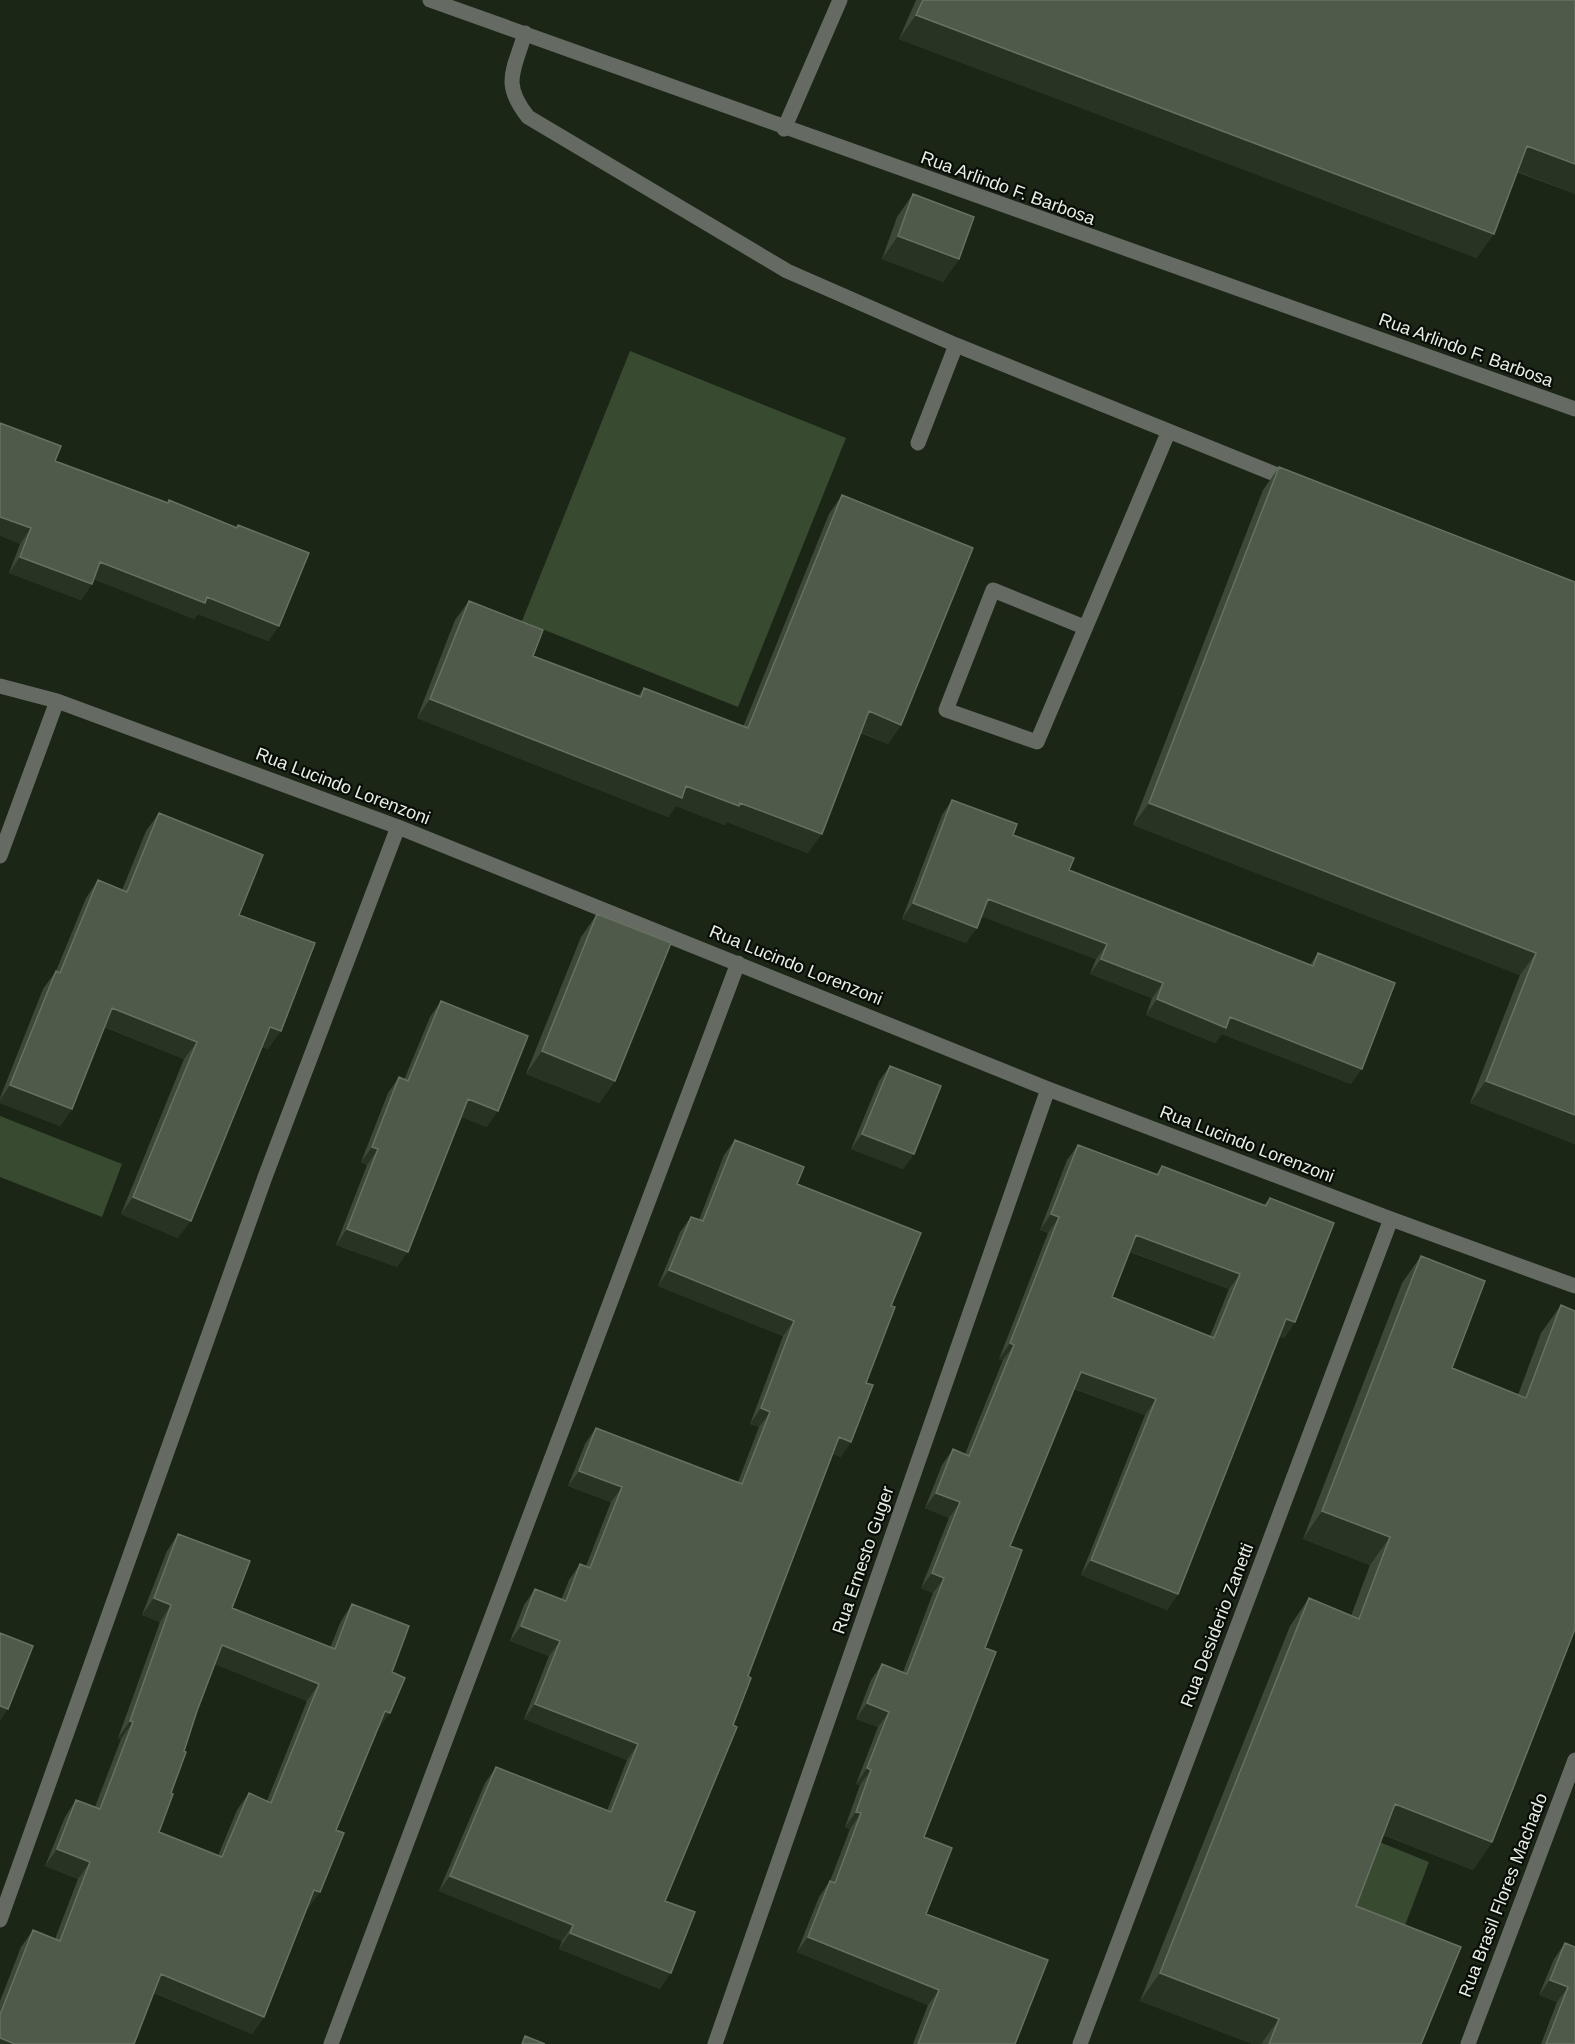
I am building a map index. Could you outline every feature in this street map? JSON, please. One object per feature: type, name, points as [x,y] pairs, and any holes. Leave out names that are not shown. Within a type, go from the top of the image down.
[{"type":"street","name":"Rua Arlindo F. Barbosa","points":[[430,0],[784,129],[1575,409]]},
{"type":"street","points":[[784,129],[840,0]]},
{"type":"street","points":[[525,33],[510,84],[516,101],[528,117],[787,271],[956,345],[1168,433],[1311,489]]},
{"type":"street","points":[[918,443],[956,345]]},
{"type":"street","points":[[1084,627],[993,590],[946,710],[1037,742],[1168,433]]},
{"type":"street","name":"Rua Lucindo Lorenzoni","points":[[0,686],[57,701],[398,827],[1048,1089],[1575,1286]]},
{"type":"street","points":[[0,856],[57,701]]},
{"type":"street","points":[[0,1920],[265,1177],[398,827]]},
{"type":"street","points":[[330,2044],[738,963]]},
{"type":"street","name":"Rua Ernesto Guger","points":[[715,2044],[1048,1089]]},
{"type":"street","name":"Rua Desiderio Zanetti","points":[[1080,2044],[1391,1219]]},
{"type":"street","name":"Rua Brasil Flores Machado","points":[[1468,2044],[1575,1760]]},
{"type":"green space","points":[[630,351],[846,438],[738,707],[522,621]]},
{"type":"green space","points":[[0,1116],[122,1164],[102,1217],[0,1177]]},
{"type":"green space","points":[[1377,1841],[1429,1862],[1396,1949],[1343,1927]]},
{"type":"building","points":[[923,0],[1575,0],[1575,164],[1527,146],[1494,234],[916,15]]},
{"type":"building","points":[[913,194],[974,217],[959,259],[898,236]]},
{"type":"building","points":[[0,423],[61,446],[55,461],[168,503],[169,500],[237,528],[238,525],[309,553],[279,626],[207,597],[205,603],[100,562],[92,584],[20,557],[31,528],[0,517]]},
{"type":"building","points":[[1279,467],[1575,582],[1575,1115],[1486,1081],[1536,953],[1149,803]]},
{"type":"building","points":[[842,495],[973,548],[901,725],[869,711],[822,834],[740,803],[739,806],[686,786],[682,798],[430,699],[469,601],[543,630],[533,656],[641,697],[644,688],[748,728]]},
{"type":"building","points":[[952,800],[1017,824],[1013,835],[1074,858],[1069,870],[1313,966],[1318,953],[1395,983],[1362,1069],[1230,1017],[1226,1028],[1157,999],[1163,983],[1101,959],[1107,944],[988,899],[977,928],[913,903]]},
{"type":"building","points":[[159,813],[263,855],[239,915],[315,943],[281,1031],[270,1027],[191,1221],[133,1197],[197,1042],[112,1008],[72,1109],[10,1085],[56,971],[60,973],[98,880],[127,892]]},
{"type":"building","points":[[597,914],[671,943],[615,1081],[542,1051]]},
{"type":"building","points":[[441,1001],[528,1036],[498,1111],[468,1099],[408,1252],[347,1229],[378,1149],[372,1147],[399,1077],[408,1081]]},
{"type":"building","points":[[890,1066],[941,1086],[914,1154],[862,1134]]},
{"type":"building","points":[[735,1140],[804,1167],[797,1184],[921,1233],[891,1306],[895,1307],[866,1383],[873,1385],[851,1442],[839,1437],[748,1676],[751,1678],[733,1725],[737,1727],[665,1901],[695,1912],[671,1973],[570,1933],[573,1925],[450,1876],[496,1767],[611,1812],[638,1744],[535,1704],[560,1641],[521,1626],[535,1589],[566,1601],[580,1564],[590,1568],[622,1487],[579,1471],[596,1428],[742,1484],[770,1412],[761,1408],[794,1321],[669,1270],[691,1217],[703,1221]]},
{"type":"building","points":[[1078,1145],[1158,1175],[1162,1166],[1266,1206],[1270,1198],[1334,1223],[1295,1322],[1286,1319],[1178,1594],[1091,1560],[1156,1399],[1081,1372],[1010,1546],[1022,1550],[985,1648],[996,1652],[924,1837],[952,1848],[926,1914],[1048,1960],[1015,2044],[918,2044],[939,1990],[808,1937],[830,1881],[835,1883],[861,1813],[856,1812],[871,1770],[867,1768],[889,1712],[867,1703],[882,1664],[907,1674],[944,1578],[932,1573],[960,1502],[936,1493],[953,1449],[969,1456],[1014,1345],[1010,1343],[1059,1217],[1051,1214]],"holes":[[[1136,1235],[1240,1274],[1214,1338],[1112,1297]]]},
{"type":"building","points":[[1421,1256],[1485,1281],[1452,1368],[1526,1398],[1561,1305],[1575,1311],[1575,1629],[1492,1842],[1395,1804],[1356,1906],[1461,1947],[1421,2044],[1269,2044],[1279,2019],[1160,1973],[1309,1598],[1359,1619],[1390,1537],[1322,1511]]},
{"type":"building","points":[[178,1534],[250,1561],[232,1608],[335,1649],[352,1604],[409,1626],[392,1672],[405,1678],[390,1713],[385,1711],[336,1830],[344,1833],[320,1892],[314,1890],[264,2017],[161,1974],[134,2044],[15,2044],[0,2038],[0,2015],[33,1930],[60,1941],[90,1862],[57,1849],[76,1800],[100,1809],[133,1722],[130,1721],[171,1605],[154,1598]],"holes":[[[222,1645],[319,1684],[271,1803],[249,1793],[222,1857],[159,1832],[173,1794],[171,1793],[186,1752],[184,1751],[197,1711]]]},
{"type":"building","points":[[0,1633],[33,1646],[8,1709],[0,1706]]},
{"type":"building","points":[[1565,1943],[1575,1947],[1575,2044],[1546,2044],[1568,1987],[1550,1980]]},
{"type":"building","points":[[525,2036],[545,2044],[522,2044]]}]
